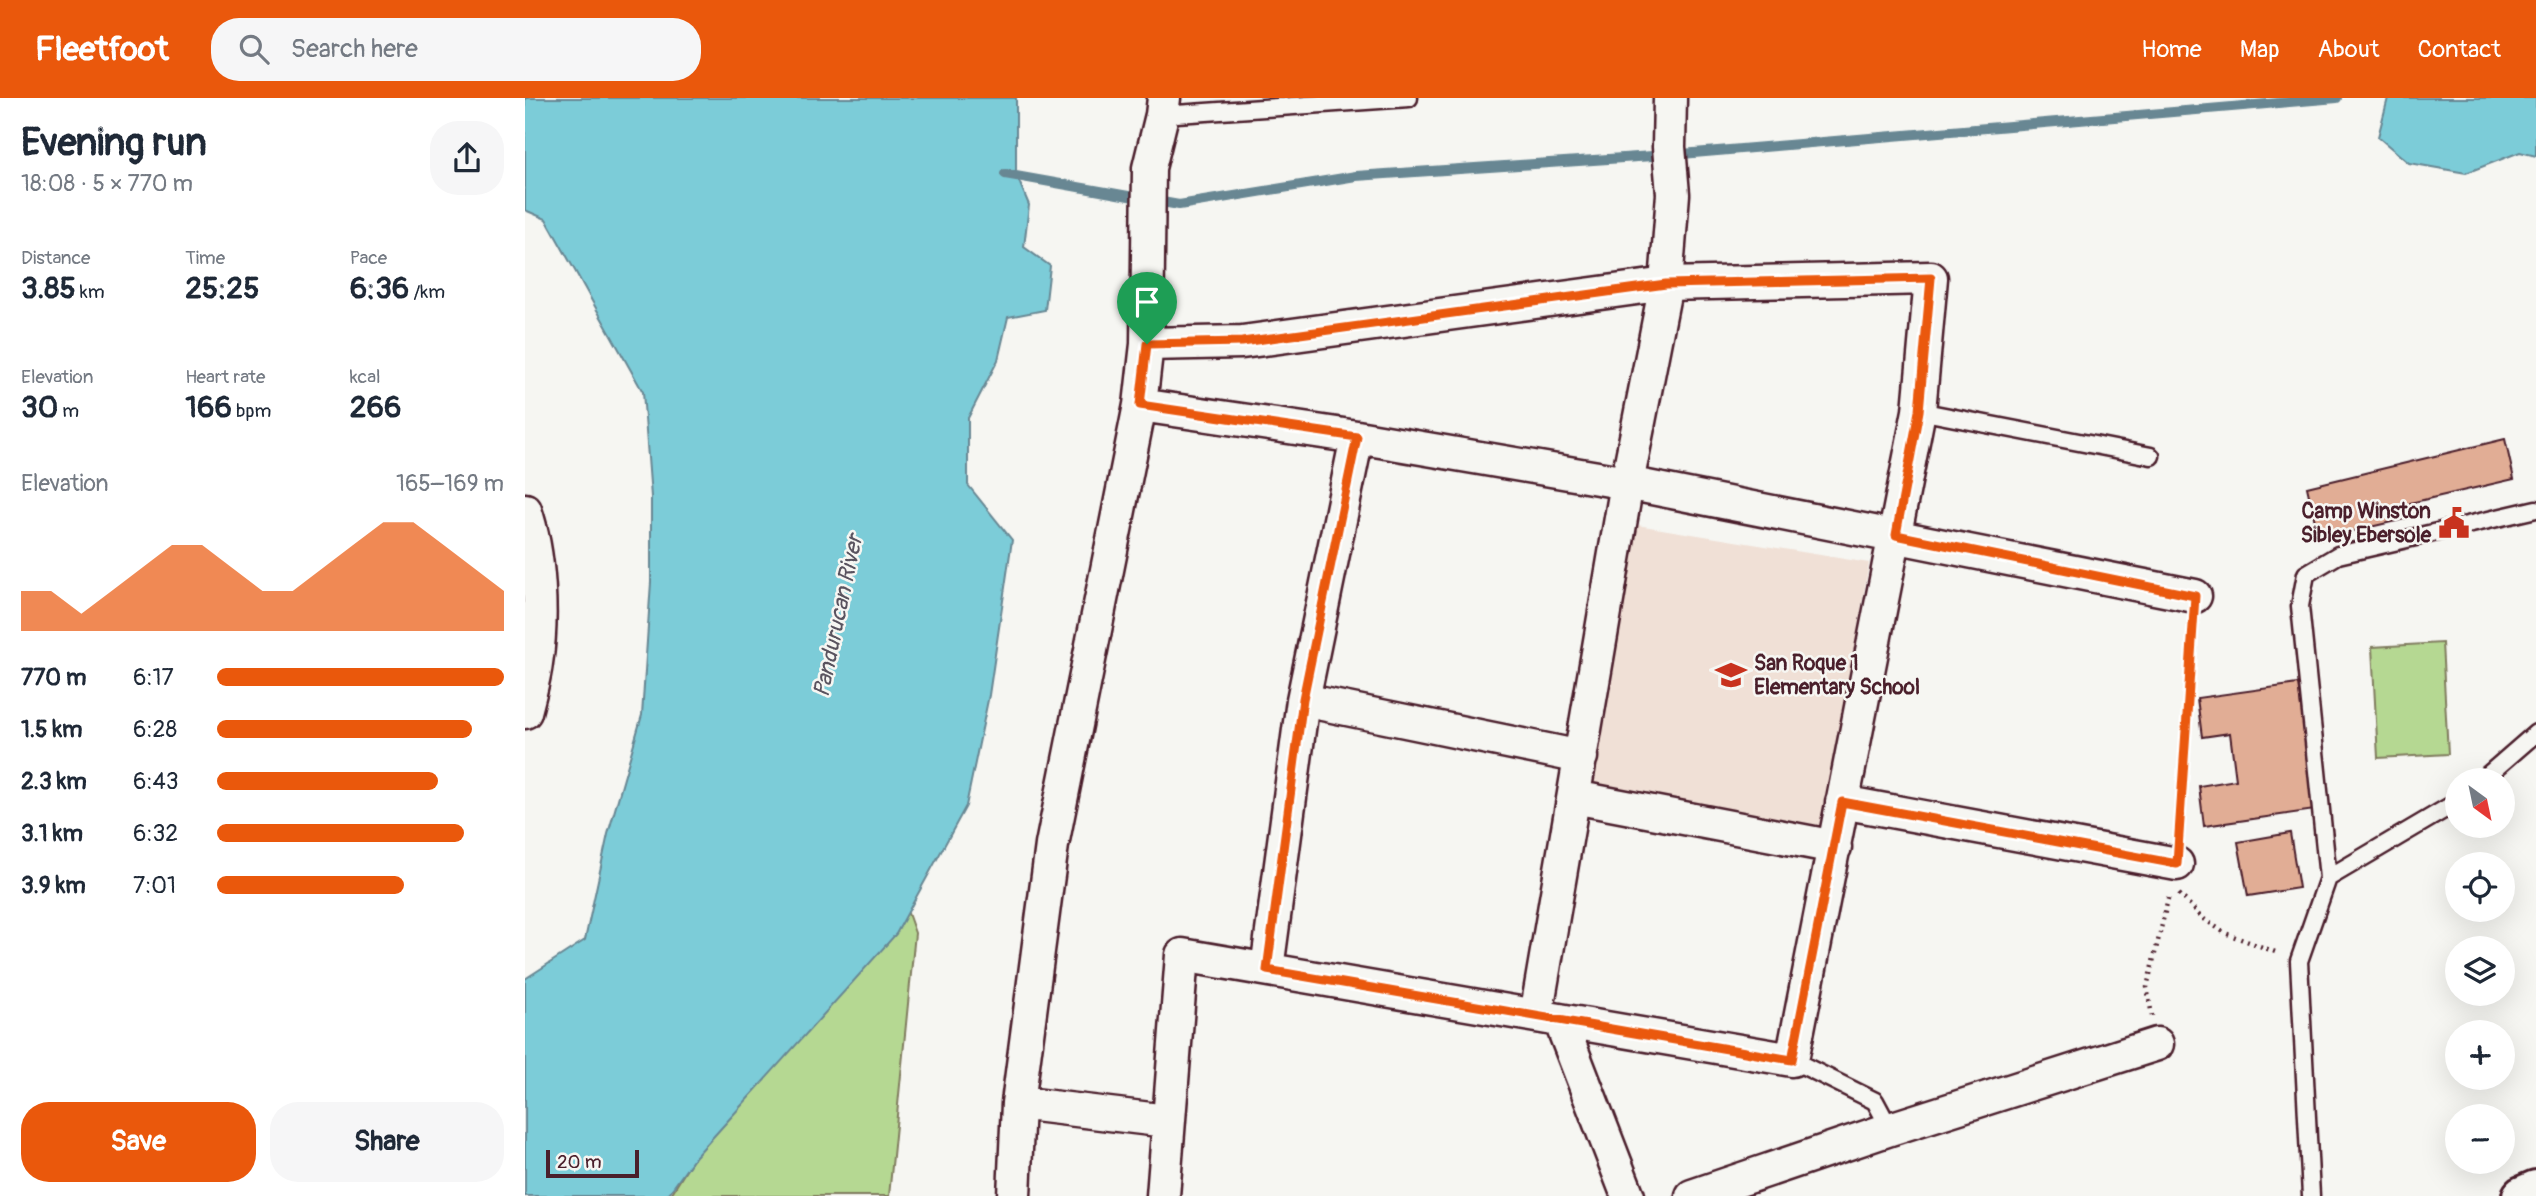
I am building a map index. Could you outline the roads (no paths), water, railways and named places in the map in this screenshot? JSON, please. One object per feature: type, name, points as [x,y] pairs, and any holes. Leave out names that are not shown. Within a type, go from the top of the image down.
[{"type":"main road","points":[[2522,1196],[2536,1190]]},
{"type":"street","points":[[1627,1196],[1548,1018],[1574,797],[1627,483],[1666,284],[1673,194],[1669,147],[1670,98]]},
{"type":"street","points":[[1014,1196],[1018,1102],[1052,845],[1140,405],[1147,344],[1149,168],[1163,107]]},
{"type":"street","points":[[1147,344],[1242,342],[1666,284],[1931,278],[1919,411],[1792,1060],[1182,955],[1163,1196]]},
{"type":"street","points":[[1140,405],[1357,437],[1627,483],[2195,596]]},
{"type":"street","points":[[1267,970],[1303,699],[1357,437]]},
{"type":"street","points":[[525,510],[532,529],[539,601],[525,712]]},
{"type":"street","points":[[1303,699],[1581,757]]},
{"type":"street","points":[[1574,797],[1835,847]]},
{"type":"street","points":[[1842,802],[2177,864]]},
{"type":"street","points":[[1692,1196],[1890,1129],[2157,1044]]},
{"type":"street","points":[[1018,1102],[1167,1121]]},
{"type":"lane","points":[[1163,107],[1409,98]]},
{"type":"lane","points":[[1919,411],[2151,456]]},
{"type":"lane","points":[[2311,1196],[2299,961],[2328,878],[2300,606],[2306,574],[2338,555],[2536,509]]},
{"type":"lane","points":[[2496,768],[2536,733]]},
{"type":"lane","points":[[2328,878],[2445,810]]},
{"type":"lane","points":[[1792,1060],[1875,1101],[1890,1129]]},
{"type":"water","name":"Pandurucan River","points":[[525,98],[1016,98],[1016,174],[1029,205],[1024,247],[1050,266],[1045,310],[1008,317],[998,360],[968,418],[968,485],[1012,540],[989,695],[966,806],[896,934],[696,1156],[667,1196],[525,1196],[525,979],[585,940],[608,834],[642,715],[651,582],[651,497],[643,392],[546,219],[525,210]]},
{"type":"water","points":[[2388,98],[2536,98],[2536,156],[2520,152],[2466,173],[2409,163],[2378,137]]},
{"type":"waterway","points":[[1005,174],[1179,205],[1356,176],[1682,154],[2337,98]]},
{"type":"place","name":"Camp Winston Sibley Ebersole","points":[[2454,523]]},
{"type":"place","name":"San Roque 1 Elementary School","points":[[1731,675]]}]
